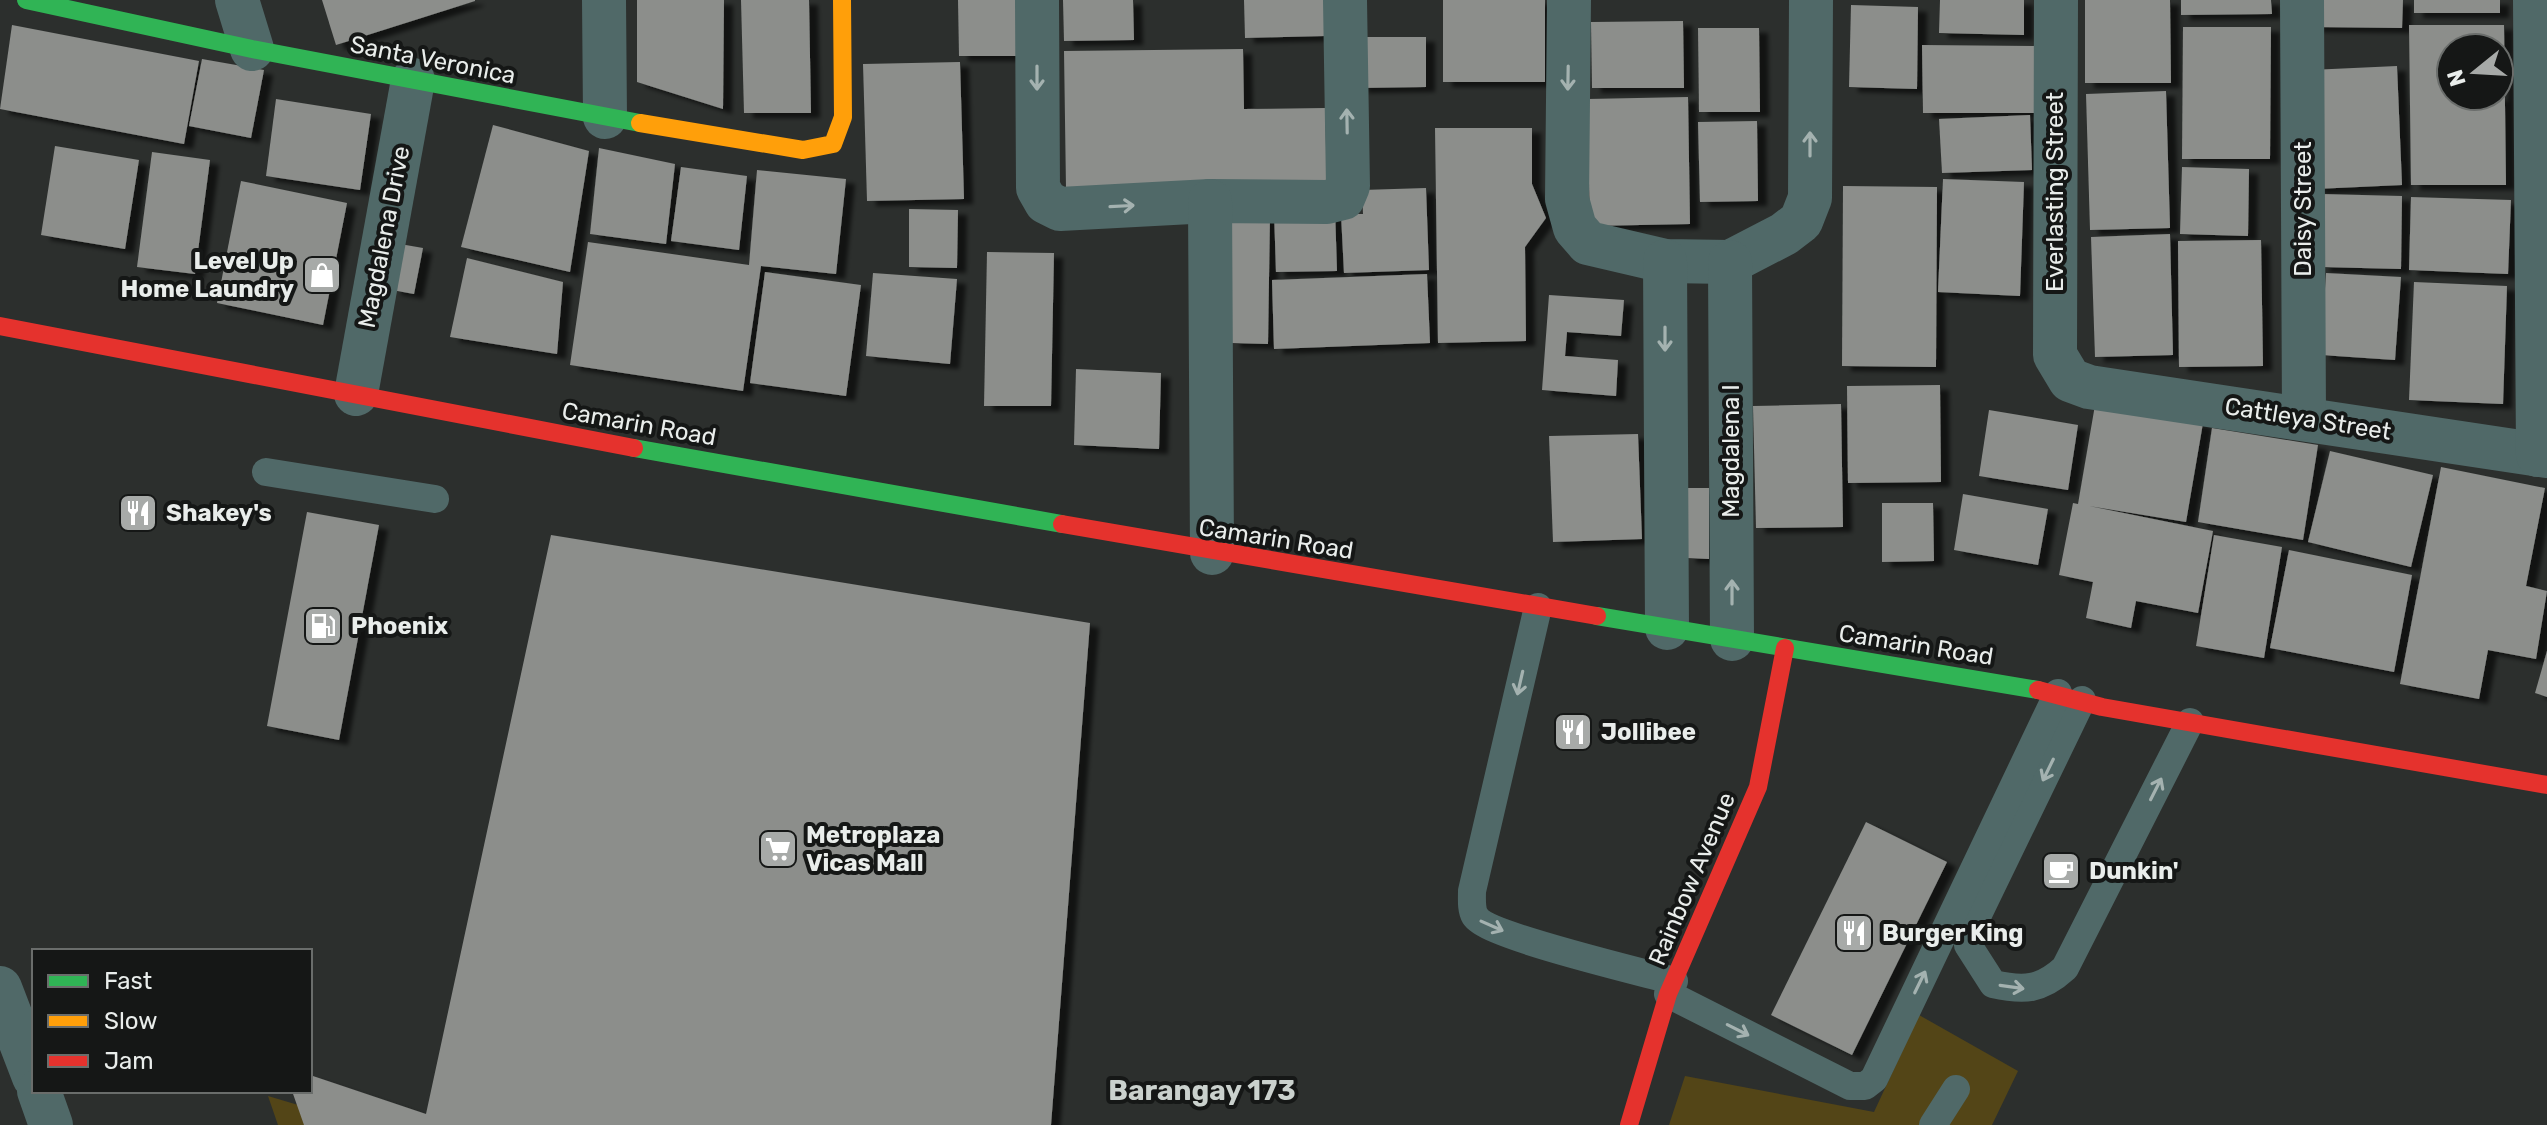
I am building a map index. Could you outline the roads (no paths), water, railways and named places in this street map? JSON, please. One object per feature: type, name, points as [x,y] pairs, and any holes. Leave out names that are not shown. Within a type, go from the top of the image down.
[{"type":"main road","name":"Santa Veronica","points":[[26,0],[252,49],[605,117],[803,150],[833,144],[843,117],[842,0]]},
{"type":"main road","name":"Camarin Road","points":[[0,326],[275,382],[356,394],[1212,553],[2070,696],[2102,707],[2547,785]]},
{"type":"main road","name":"Rainbow Avenue","points":[[1629,1125],[1671,988],[1758,787],[1785,648]]},
{"type":"street","points":[[237,0],[252,49]]},
{"type":"street","points":[[604,0],[605,117]]},
{"type":"street","points":[[1037,0],[1038,188],[1046,202],[1060,209],[1210,201],[1327,202],[1343,198],[1348,186],[1345,0]]},
{"type":"street","points":[[1569,0],[1567,199],[1575,228],[1588,243],[1665,261],[1730,262],[1801,221],[1810,198],[1811,0]]},
{"type":"street","name":"Everlasting Street","points":[[2056,0],[2055,355],[2070,380]]},
{"type":"street","name":"Daisy Street","points":[[2302,0],[2304,418]]},
{"type":"street","points":[[2535,0],[2542,223],[2542,455]]},
{"type":"street","name":"Magdalena Drive","points":[[356,394],[413,80]]},
{"type":"street","points":[[1210,201],[1212,553]]},
{"type":"street","points":[[1665,261],[1667,628]]},
{"type":"street","name":"Magdalena I","points":[[1730,262],[1732,639]]},
{"type":"street","name":"Cattleya Street","points":[[2070,380],[2089,387],[2542,455]]},
{"type":"street","points":[[0,988],[32,1072]]},
{"type":"street","points":[[0,1083],[32,1089]]},
{"type":"street","points":[[38,1093],[51,1125]]},
{"type":"lane","points":[[266,472],[435,499]]},
{"type":"lane","points":[[1538,607],[1472,891],[1475,916],[1482,923],[1524,939],[1671,988],[1850,1086],[1865,1086],[1874,1079],[2070,696]]},
{"type":"lane","points":[[2070,696],[1971,929],[1968,945],[1993,984],[2023,990],[2041,986],[2065,968],[2190,722]]},
{"type":"lane","points":[[1933,1125],[1956,1089]]},
{"type":"place","name":"Level Up Home Laundry","points":[[322,275]]},
{"type":"place","name":"Shakey's","points":[[138,513]]},
{"type":"place","name":"Phoenix","points":[[323,626]]},
{"type":"place","name":"Jollibee","points":[[1573,732]]},
{"type":"place","name":"Metroplaza Vicas Mall","points":[[778,849]]},
{"type":"place","name":"Dunkin'","points":[[2061,871]]},
{"type":"place","name":"Burger King","points":[[1854,933]]},
{"type":"district","name":"Barangay 173","points":[[1202,1090]]}]
